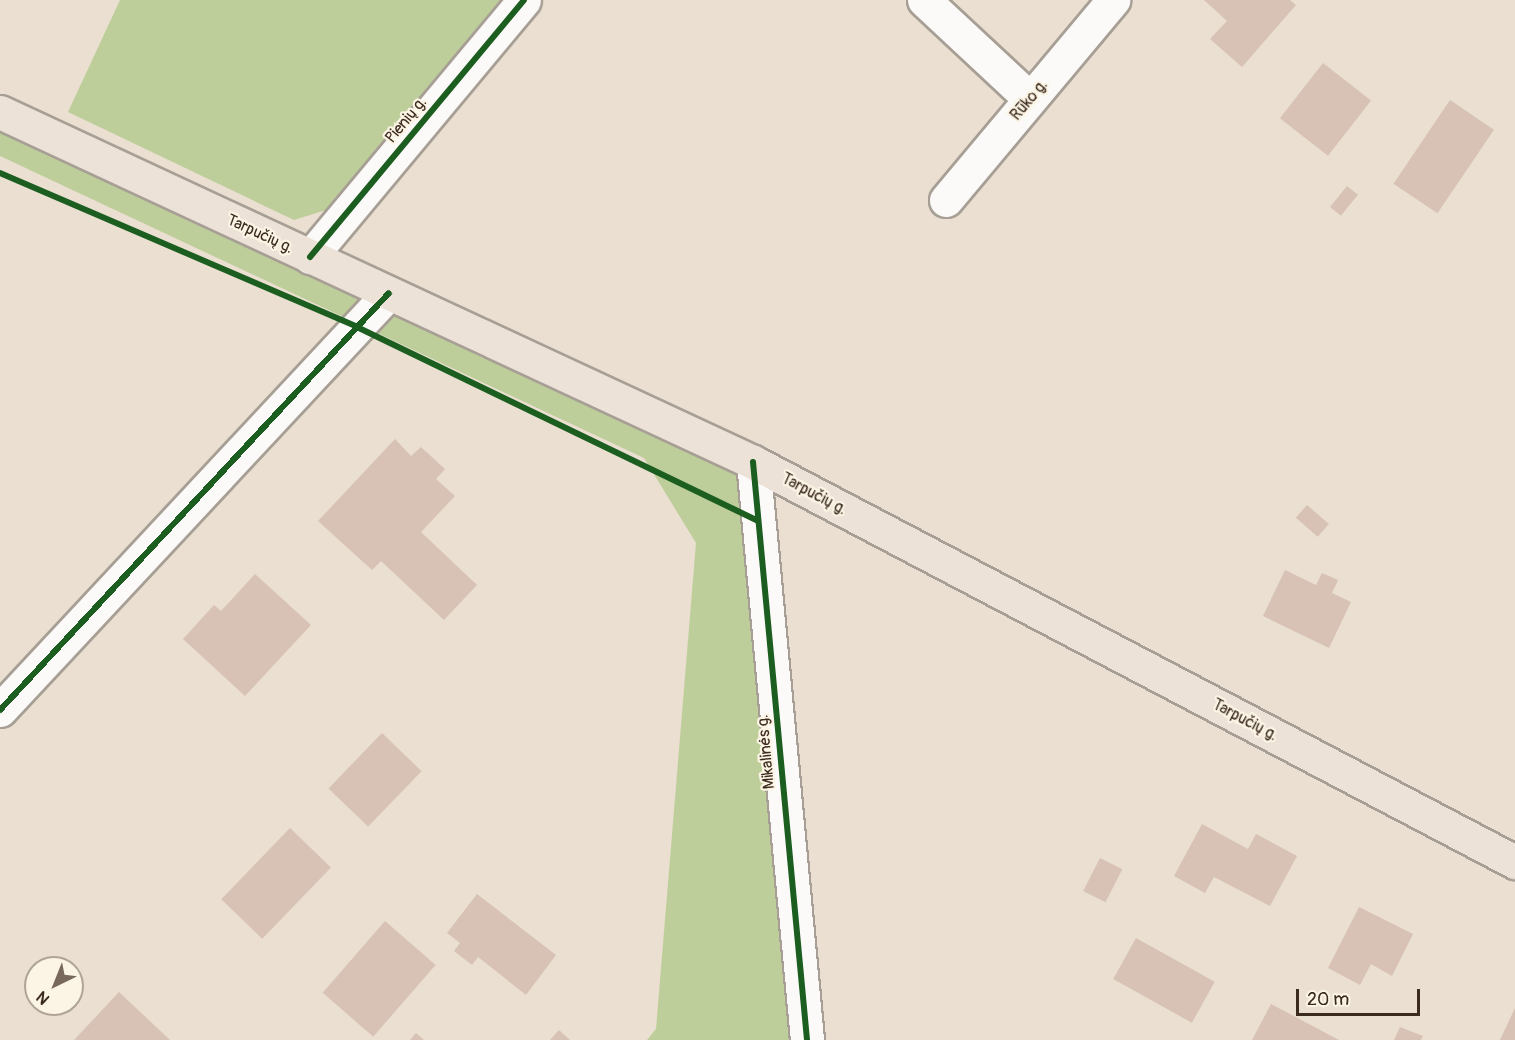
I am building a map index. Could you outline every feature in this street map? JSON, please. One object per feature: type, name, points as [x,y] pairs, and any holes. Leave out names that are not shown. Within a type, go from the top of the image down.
[{"type":"main road","name":"Tarpučių g.","points":[[0,112],[753,462],[1515,862]]},
{"type":"street","name":"Pienių g.","points":[[310,257],[524,0]]},
{"type":"street","points":[[924,0],[1030,99]]},
{"type":"street","name":"Rūko g.","points":[[946,200],[1113,0]]},
{"type":"street","points":[[0,710],[388,293]]},
{"type":"street","name":"Mikalinės g.","points":[[753,462],[807,1040]]},
{"type":"green space","points":[[120,0],[504,0],[339,206],[294,220],[68,112]]},
{"type":"green space","points":[[0,112],[753,462],[807,1040],[647,1040],[656,1029],[696,543],[644,458],[0,156]]},
{"type":"building","points":[[1204,0],[1290,0],[1296,5],[1242,67],[1210,39],[1227,21]]},
{"type":"building","points":[[1323,63],[1371,101],[1328,156],[1280,118]]},
{"type":"building","points":[[1450,100],[1494,130],[1437,213],[1394,184]]},
{"type":"building","points":[[1347,186],[1358,195],[1341,216],[1330,207]]},
{"type":"building","points":[[395,439],[411,456],[421,447],[445,469],[436,479],[455,496],[421,532],[477,585],[444,620],[381,561],[372,570],[318,521]]},
{"type":"building","points":[[1307,505],[1329,524],[1318,537],[1296,518]]},
{"type":"building","points":[[1285,570],[1316,585],[1322,573],[1338,580],[1332,593],[1351,602],[1329,648],[1263,616]]},
{"type":"building","points":[[255,574],[311,625],[245,696],[183,639],[214,605],[221,611]]},
{"type":"building","points":[[382,733],[422,771],[368,827],[329,788]]},
{"type":"building","points":[[1202,824],[1248,849],[1256,834],[1297,856],[1270,906],[1214,877],[1205,893],[1174,876]]},
{"type":"building","points":[[290,828],[331,868],[262,939],[221,899]]},
{"type":"building","points":[[1100,858],[1122,869],[1105,902],[1083,891]]},
{"type":"building","points":[[477,894],[556,955],[526,995],[478,957],[472,965],[454,951],[460,943],[447,933]]},
{"type":"building","points":[[1359,907],[1413,934],[1392,976],[1371,964],[1360,985],[1328,968]]},
{"type":"building","points":[[385,921],[436,965],[373,1037],[323,993]]},
{"type":"building","points":[[1136,938],[1215,982],[1192,1023],[1113,979]]},
{"type":"building","points":[[119,992],[170,1040],[74,1040]]},
{"type":"building","points":[[1271,1004],[1339,1040],[1252,1040]]},
{"type":"building","points":[[1515,1008],[1515,1040],[1500,1040]]},
{"type":"building","points":[[1400,1027],[1423,1036],[1421,1040],[1394,1040]]},
{"type":"building","points":[[559,1030],[570,1040],[550,1040]]},
{"type":"building","points":[[416,1033],[424,1040],[410,1040]]},
{"type":"cycle path","points":[[310,257],[524,0]]},
{"type":"cycle path","points":[[0,173],[357,327],[758,521]]},
{"type":"cycle path","points":[[0,710],[389,293]]},
{"type":"cycle path","points":[[753,462],[807,1040]]}]
